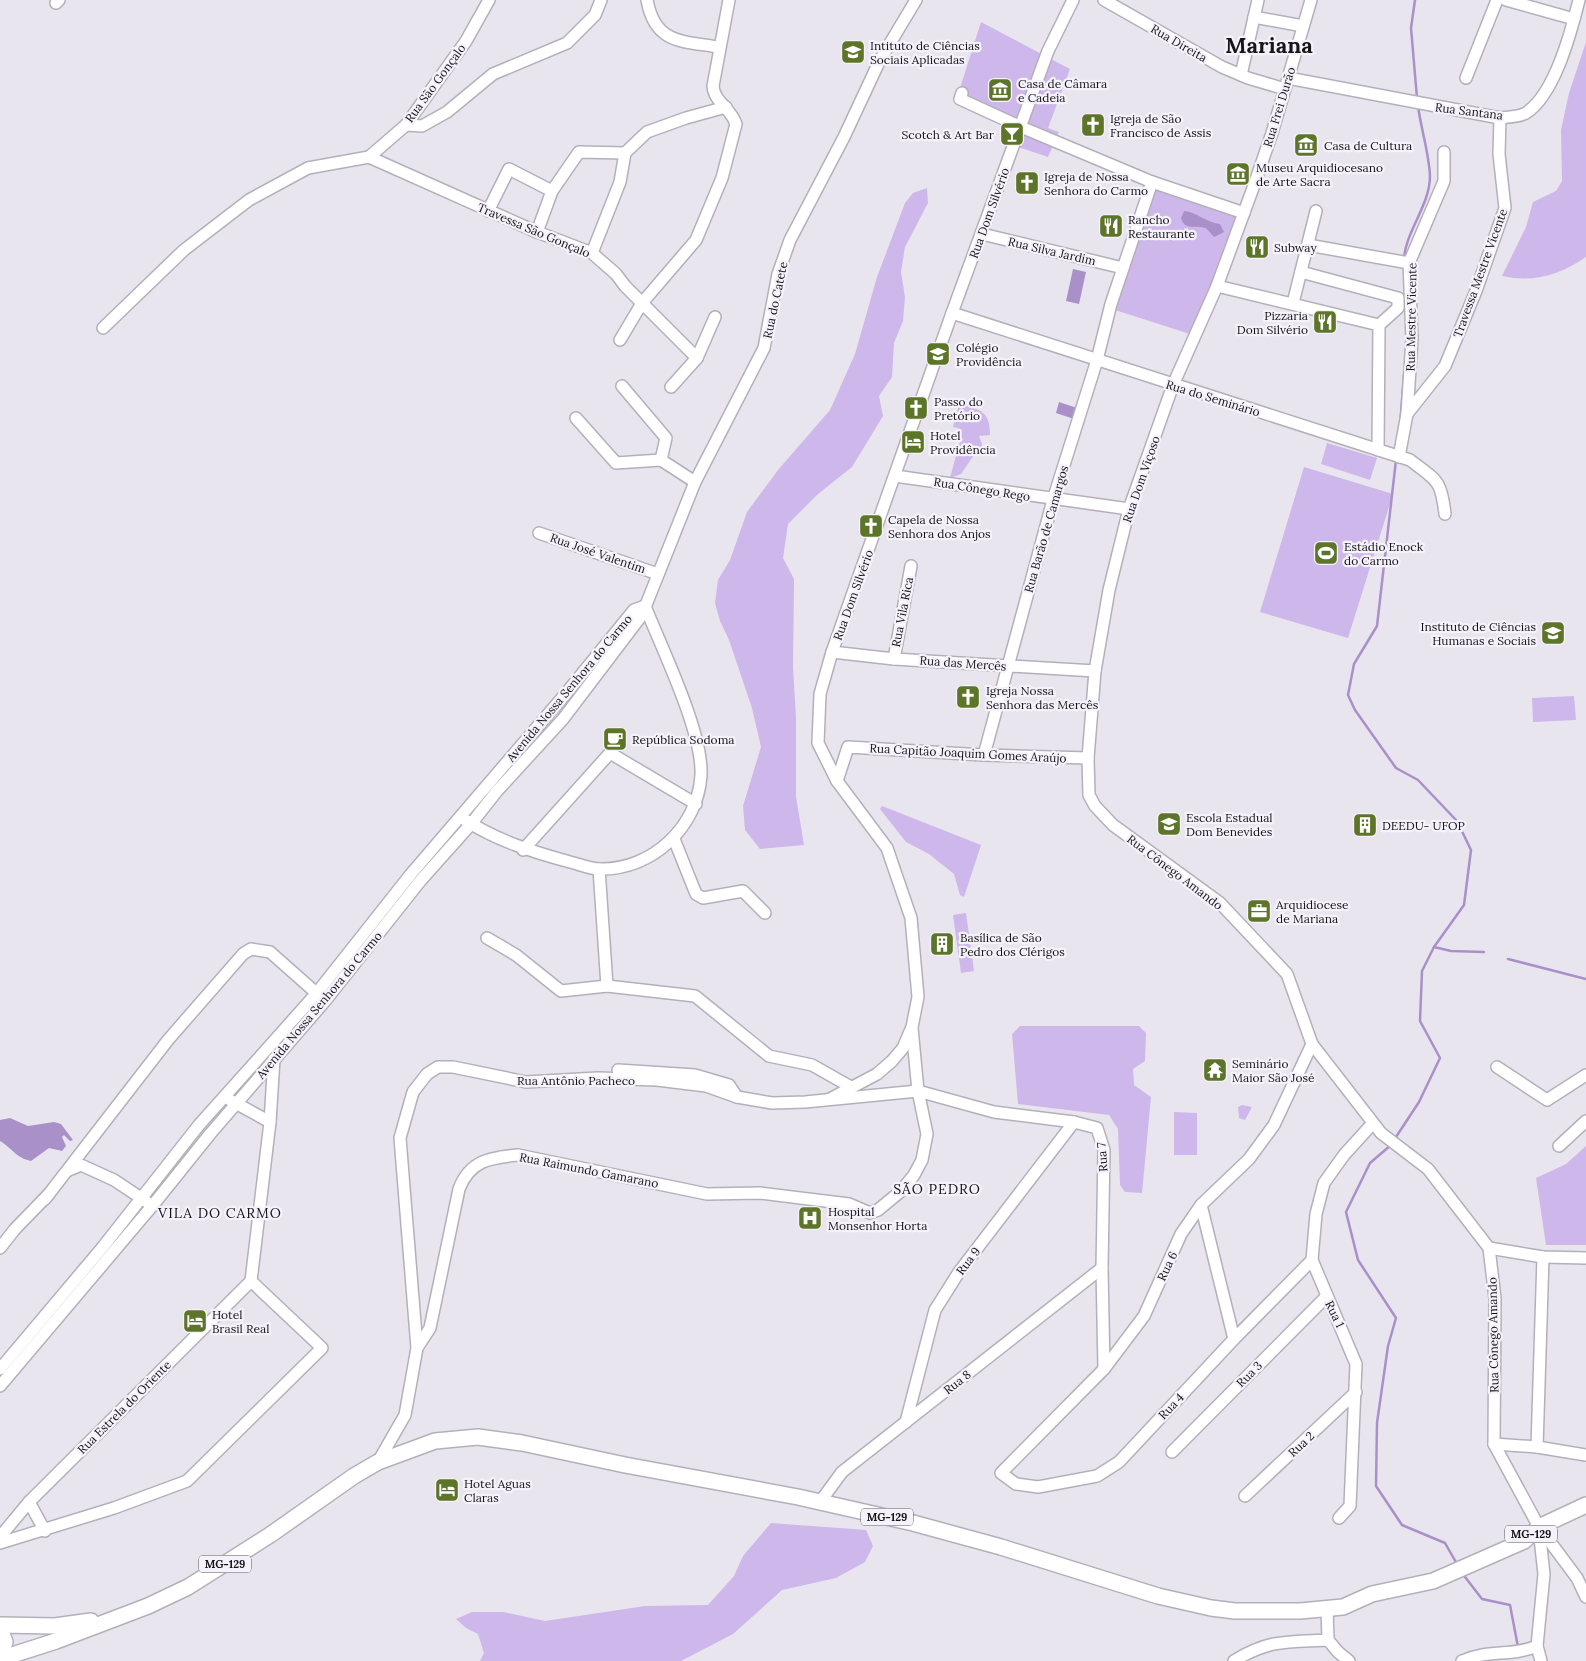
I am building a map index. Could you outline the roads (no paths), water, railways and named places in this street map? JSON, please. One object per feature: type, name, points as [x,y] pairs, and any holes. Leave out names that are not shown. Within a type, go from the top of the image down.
[{"type":"main road","name":"MG-129","points":[[0,1658],[56,1641],[148,1606],[188,1587],[270,1535],[341,1484],[378,1462],[435,1441],[478,1438],[522,1443],[820,1502],[913,1523],[1010,1550],[1158,1596],[1210,1608],[1257,1612],[1343,1607],[1372,1594],[1433,1580],[1524,1541],[1539,1528],[1586,1505]]},
{"type":"main road","name":"MG-129","points":[[0,1626],[55,1626],[113,1619]]},
{"type":"main road","points":[[0,1626],[4,1642],[0,1658]]},
{"type":"street","name":"Rua São Gonçalo","points":[[369,157],[406,126],[466,41],[489,0]]},
{"type":"street","points":[[406,126],[422,126],[447,112],[493,74],[568,44],[595,15],[601,0]]},
{"type":"street","points":[[647,0],[649,13],[660,30],[672,39],[718,47]]},
{"type":"street","points":[[620,340],[642,303],[696,240],[722,178],[736,124],[734,116],[714,95],[713,86],[718,47],[729,0]]},
{"type":"street","name":"Rua do Catete","points":[[645,606],[695,482],[764,348],[778,274],[790,240],[844,137],[880,60],[916,0]]},
{"type":"street","name":"Rua Dom Silvério","points":[[873,829],[837,781],[818,743],[820,694],[832,652],[952,313],[1048,51],[1073,0]]},
{"type":"street","name":"Rua Direita","points":[[1104,0],[1200,56],[1240,75],[1286,83]]},
{"type":"street","points":[[1240,75],[1258,0]]},
{"type":"street","name":"Rua Frei Durão","points":[[1244,213],[1311,0]]},
{"type":"street","points":[[1466,78],[1496,0]]},
{"type":"street","points":[[1506,0],[1574,19]]},
{"type":"street","name":"Rua Santana","points":[[1286,83],[1500,118],[1524,114],[1537,103],[1555,74],[1579,0]]},
{"type":"street","points":[[1254,17],[1303,26]]},
{"type":"street","points":[[962,93],[960,99],[1042,136],[1152,182],[1244,213]]},
{"type":"street","points":[[592,253],[620,182],[625,153],[647,132],[686,118],[726,107]]},
{"type":"street","name":"Travessa Mestre Vicente","points":[[1407,414],[1445,366],[1476,291],[1505,208],[1498,154],[1500,118]]},
{"type":"street","points":[[537,232],[552,191],[579,152],[625,153]]},
{"type":"street","name":"Rua Mestre Vicente","points":[[1405,458],[1412,339],[1409,263],[1444,181],[1444,152]]},
{"type":"street","points":[[104,328],[184,250],[250,200],[308,168],[369,157]]},
{"type":"street","name":"Travessa São Gonçalo","points":[[369,157],[488,211],[592,253],[616,274],[697,358]]},
{"type":"street","points":[[488,211],[509,169],[552,191]]},
{"type":"street","name":"Rua Barão de Camargos","points":[[984,755],[1053,500],[1097,360],[1111,304],[1152,182]]},
{"type":"street","points":[[1293,303],[1316,211]]},
{"type":"street","name":"Rua Dom Viçoso","points":[[1088,758],[1095,671],[1109,590],[1129,509],[1173,386],[1217,286],[1244,213]]},
{"type":"street","name":"Rua Silva Jardim","points":[[982,234],[1123,268]]},
{"type":"street","points":[[1308,245],[1409,263]]},
{"type":"street","points":[[1301,272],[1398,298],[1398,308],[1379,325],[1383,452]]},
{"type":"street","points":[[1217,286],[1379,325]]},
{"type":"street","name":"Rua do Seminário","points":[[952,313],[1173,386],[1405,458],[1432,477],[1442,488],[1445,514]]},
{"type":"street","points":[[671,387],[697,358],[715,317]]},
{"type":"street","points":[[622,386],[666,438],[662,460]]},
{"type":"street","points":[[576,418],[616,463],[662,460],[695,482]]},
{"type":"street","name":"Rua Cônego Rego","points":[[895,476],[1053,500],[1129,509]]},
{"type":"street","name":"Rua José Valentim","points":[[539,533],[658,574]]},
{"type":"street","name":"Rua Vila Rica","points":[[894,659],[911,566]]},
{"type":"street","points":[[460,818],[523,850],[599,869],[624,866],[657,851],[674,839],[696,804],[701,774],[695,731],[645,606]]},
{"type":"street","name":"Avenida Nossa Senhora do Carmo","points":[[1,1382],[106,1251],[141,1198],[235,1104],[274,1059],[460,818],[634,610],[645,606]]},
{"type":"street","name":"Avenida Nossa Senhora do Carmo","points":[[416,877],[471,824],[497,791],[563,719],[642,615],[645,606]]},
{"type":"street","name":"Rua das Mercês","points":[[832,652],[894,659],[1095,671]]},
{"type":"street","points":[[552,710],[563,719]]},
{"type":"street","name":"Rua Capitão Joaquim Gomes Araújo","points":[[837,781],[848,747],[984,755],[1088,758]]},
{"type":"street","points":[[523,850],[610,753],[696,804]]},
{"type":"street","name":"Rua Cônego Amando","points":[[1088,758],[1089,795],[1095,806],[1113,825],[1220,903],[1287,974],[1312,1044],[1381,1133],[1428,1169],[1489,1248],[1495,1298],[1494,1444]]},
{"type":"street","name":"Rua Antônio Pacheco","points":[[830,1099],[877,1074],[892,1061],[903,1048],[912,1027],[918,997],[910,918],[887,848],[873,829]]},
{"type":"street","points":[[674,839],[696,894],[703,898],[743,891],[765,913]]},
{"type":"street","points":[[599,869],[607,986]]},
{"type":"street","points":[[487,938],[516,955],[561,990],[607,986],[695,996],[769,1056],[812,1065],[851,1087]]},
{"type":"street","points":[[45,1199],[168,1040],[243,954],[252,949],[270,952],[321,997]]},
{"type":"street","name":"Avenida Nossa Senhora do Carmo","points":[[0,1369],[106,1251],[153,1205],[200,1125],[265,1050],[321,997]]},
{"type":"street","points":[[912,1027],[918,1091]]},
{"type":"street","name":"Rua 6","points":[[1001,1473],[1104,1369],[1144,1316],[1181,1234],[1201,1205],[1249,1159],[1274,1125],[1312,1044]]},
{"type":"street","points":[[0,1543],[45,1531],[187,1481],[322,1348],[251,1281],[270,1122],[274,1059],[265,1050]]},
{"type":"street","name":"Rua Antônio Pacheco","points":[[417,1348],[400,1138],[413,1092],[427,1074],[438,1067],[453,1067],[526,1082],[598,1078],[657,1080],[706,1086],[737,1097],[772,1103],[805,1102],[918,1091]]},
{"type":"street","points":[[1497,1068],[1547,1100],[1586,1075]]},
{"type":"street","name":"Rua Antônio Pacheco","points":[[618,1070],[695,1075],[729,1085],[737,1097]]},
{"type":"street","name":"Rua 7","points":[[918,1091],[994,1112],[1074,1122],[1097,1128],[1104,1150],[1102,1268],[1104,1369]]},
{"type":"street","name":"Rua Raimundo Gamarano","points":[[378,1462],[405,1415],[417,1348],[430,1328],[459,1189],[464,1174],[480,1162],[496,1157],[518,1155],[707,1194],[760,1193],[849,1204],[870,1213],[878,1210],[901,1191],[914,1175],[922,1160],[927,1134],[918,1091]]},
{"type":"street","points":[[226,1096],[235,1104],[270,1122]]},
{"type":"street","points":[[1559,1146],[1586,1121]]},
{"type":"street","name":"Rua 9","points":[[906,1422],[935,1310],[959,1272],[1074,1122]]},
{"type":"street","name":"Rua 1","points":[[1339,1518],[1350,1506],[1356,1364],[1350,1345],[1326,1296],[1312,1260],[1316,1214],[1324,1183],[1344,1155],[1373,1123]]},
{"type":"street","points":[[0,1248],[14,1229],[45,1199],[69,1170],[81,1165],[114,1180],[153,1205]]},
{"type":"street","points":[[1201,1205],[1234,1339]]},
{"type":"street","points":[[1489,1248],[1543,1257],[1586,1258]]},
{"type":"street","points":[[1537,1447],[1543,1257]]},
{"type":"street","name":"Rua 4","points":[[1001,1473],[1016,1484],[1038,1487],[1097,1476],[1119,1462],[1234,1339],[1312,1260]]},
{"type":"street","name":"Rua 8","points":[[820,1502],[842,1472],[1102,1268]]},
{"type":"street","name":"Rua Estrela do Oriente","points":[[0,1537],[28,1502],[251,1281]]},
{"type":"street","name":"Rua 3","points":[[1172,1452],[1326,1296]]},
{"type":"street","name":"Rua 2","points":[[1246,1496],[1356,1392]]},
{"type":"street","points":[[1494,1444],[1537,1447],[1586,1455]]},
{"type":"street","points":[[1494,1444],[1539,1528],[1576,1578],[1586,1597]]},
{"type":"street","points":[[28,1502],[45,1531]]},
{"type":"street","points":[[1539,1528],[1544,1574],[1537,1646],[1541,1661]]},
{"type":"street","points":[[1327,1608],[1328,1640],[1349,1661]]},
{"type":"street","points":[[1234,1661],[1251,1650],[1268,1644],[1328,1640]]},
{"type":"street","points":[[1462,1661],[1473,1656],[1498,1652],[1521,1653],[1537,1646]]},
{"type":"waterway","points":[[1415,0],[1411,28],[1417,98]]},
{"type":"waterway","points":[[1404,258],[1409,238],[1429,187],[1428,159],[1418,106]]},
{"type":"waterway","points":[[1404,268],[1405,290]]},
{"type":"waterway","points":[[1400,425],[1404,375]]},
{"type":"waterway","points":[[1394,1140],[1419,1102],[1440,1058],[1420,1021],[1422,971],[1434,947],[1464,905],[1471,850],[1457,821],[1418,780],[1396,768],[1355,710],[1348,695],[1354,664],[1377,626],[1396,460]]},
{"type":"waterway","points":[[1434,947],[1451,951],[1484,952]]},
{"type":"waterway","points":[[1508,959],[1586,979]]},
{"type":"waterway","points":[[1391,1145],[1370,1163],[1346,1212],[1358,1260],[1396,1318],[1388,1346],[1377,1423],[1376,1486],[1402,1525],[1445,1543],[1457,1564]]},
{"type":"waterway","points":[[1462,1573],[1482,1599],[1510,1605],[1518,1647]]},
{"type":"place","name":"Intituto de Ciências Sociais Aplicadas","points":[[853,52]]},
{"type":"place","name":"Casa de Câmara e Cadeia","points":[[1000,90]]},
{"type":"place","name":"Igreja de São Francisco de Assis","points":[[1093,125]]},
{"type":"place","name":"Scotch & Art Bar","points":[[1012,134]]},
{"type":"place","name":"Casa de Cultura","points":[[1306,145]]},
{"type":"place","name":"Museu Arquidiocesano de Arte Sacra","points":[[1238,174]]},
{"type":"place","name":"Igreja de Nossa Senhora do Carmo","points":[[1027,183]]},
{"type":"place","name":"Rancho Restaurante","points":[[1111,226]]},
{"type":"place","name":"Subway","points":[[1257,247]]},
{"type":"place","name":"Pizzaria Dom Silvério","points":[[1325,322]]},
{"type":"place","name":"Colégio Providência","points":[[938,354]]},
{"type":"place","name":"Passo do Pretório","points":[[916,408]]},
{"type":"place","name":"Hotel Providência","points":[[913,442]]},
{"type":"place","name":"Capela de Nossa Senhora dos Anjos","points":[[871,526]]},
{"type":"place","name":"Estádio Enock do Carmo","points":[[1326,553]]},
{"type":"place","name":"Instituto de Ciências Humanas e Sociais","points":[[1553,633]]},
{"type":"place","name":"Igreja Nossa Senhora das Mercês","points":[[968,697]]},
{"type":"place","name":"República Sodoma","points":[[615,739]]},
{"type":"place","name":"Escola Estadual Dom Benevides","points":[[1169,824]]},
{"type":"place","name":"DEEDU- UFOP","points":[[1365,825]]},
{"type":"place","name":"Arquidiocese de Mariana","points":[[1259,911]]},
{"type":"place","name":"Basílica de São Pedro dos Clérigos","points":[[942,944]]},
{"type":"place","name":"Seminário Maior São José","points":[[1215,1070]]},
{"type":"place","name":"Hospital Monsenhor Horta","points":[[810,1218]]},
{"type":"place","name":"Hotel Brasil Real","points":[[195,1321]]},
{"type":"place","name":"Hotel Aguas Claras","points":[[447,1490]]},
{"type":"district","name":"Mariana","points":[[1269,45]]},
{"type":"district","name":"SÃO PEDRO","points":[[937,1189]]},
{"type":"district","name":"VILA DO CARMO","points":[[220,1213]]}]
